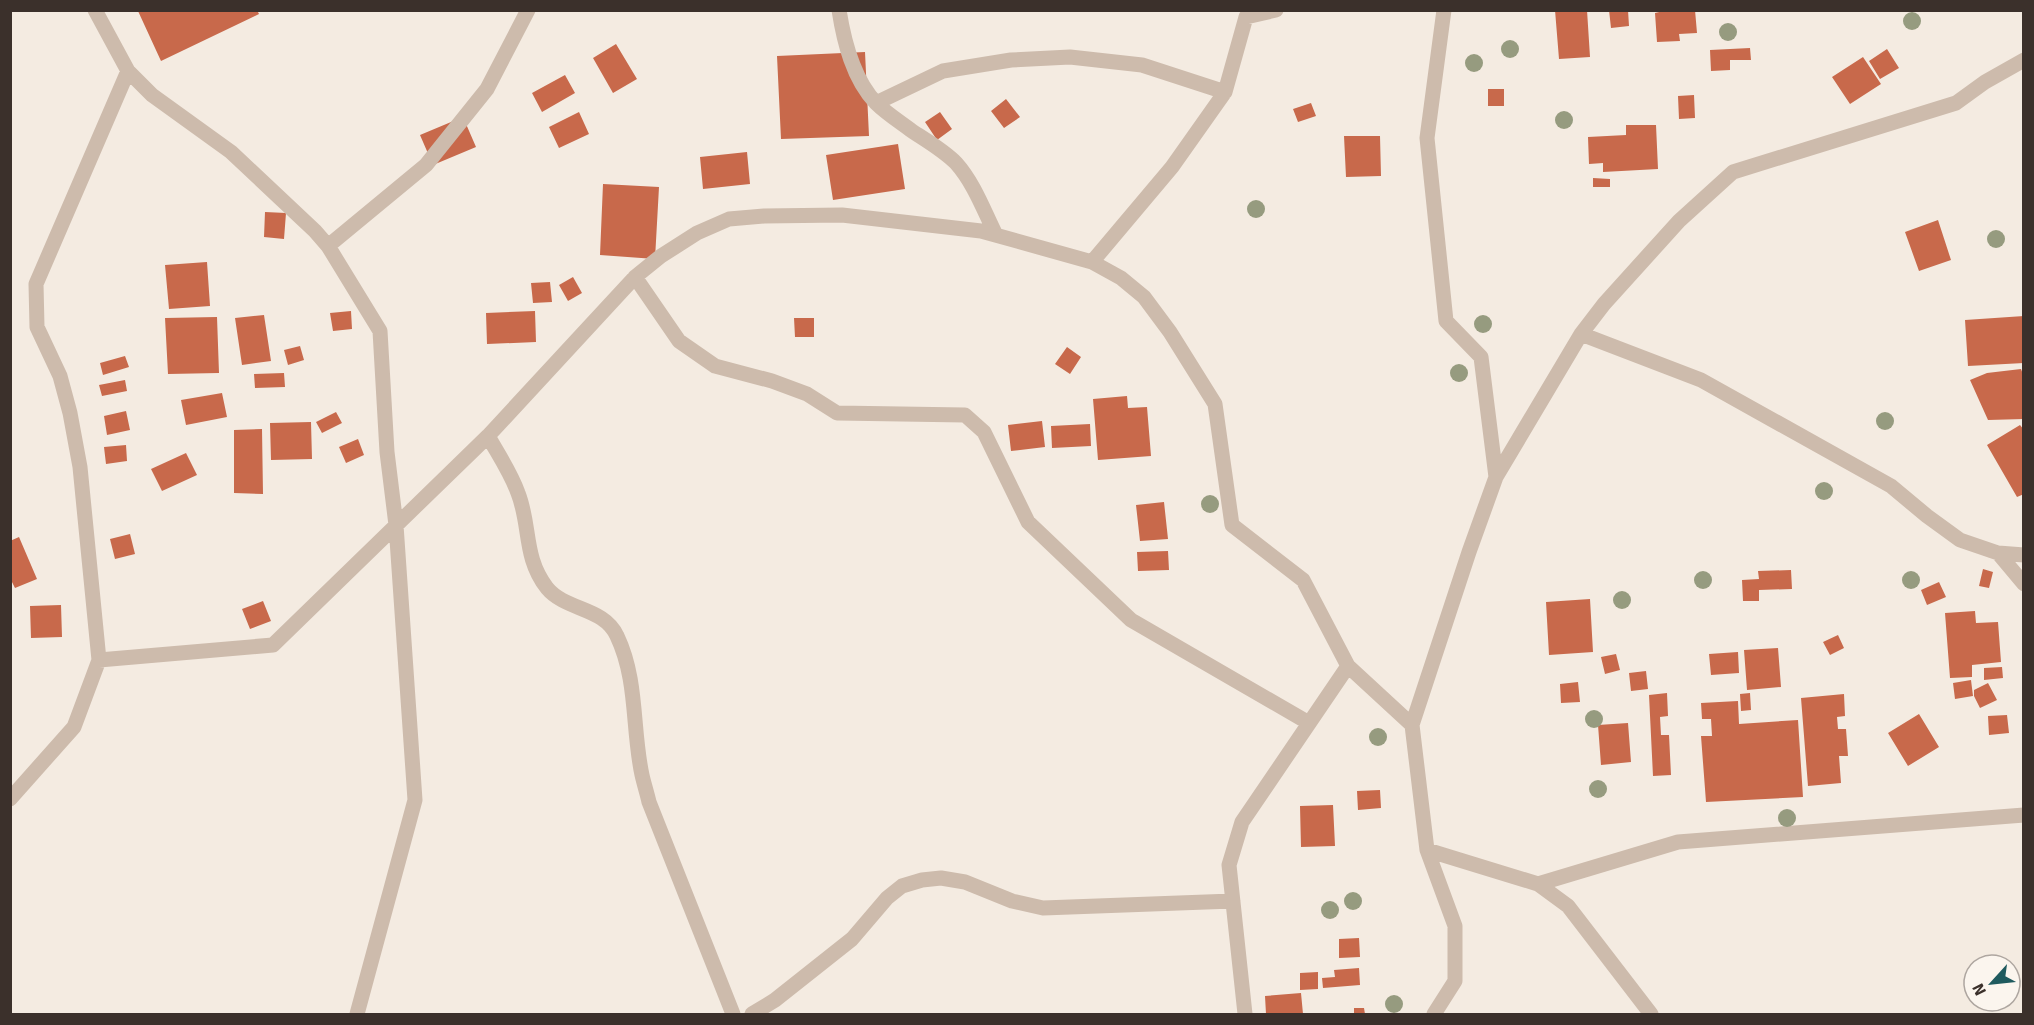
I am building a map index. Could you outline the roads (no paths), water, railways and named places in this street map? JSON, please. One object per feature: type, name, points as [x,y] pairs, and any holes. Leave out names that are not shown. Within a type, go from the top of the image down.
[{"type":"street","points":[[95,10],[128,71],[152,95],[231,152],[315,231],[328,246],[380,331],[387,452],[396,525],[415,800],[357,1014]]},
{"type":"street","points":[[328,246],[426,165],[487,89],[528,10]]},
{"type":"street","points":[[839,10],[850,58],[861,83],[876,103],[942,151],[957,165],[969,180],[996,235]]},
{"type":"street","points":[[1092,262],[1172,166],[1225,92],[1246,14],[1276,10]]},
{"type":"street","points":[[1444,10],[1427,138],[1446,321],[1481,357],[1496,477]]},
{"type":"street","points":[[876,103],[943,71],[1011,60],[1070,57],[1142,65],[1225,92]]},
{"type":"street","points":[[1434,1014],[1455,981],[1455,926],[1427,850],[1412,725],[1496,477],[1581,334],[1604,304],[1679,221],[1733,172],[1956,103],[1985,82],[2024,60]]},
{"type":"street","points":[[10,799],[74,726],[99,660],[80,467],[70,412],[60,376],[37,327],[36,284],[128,71]]},
{"type":"street","points":[[99,660],[273,645],[488,436],[635,277],[661,256],[697,233],[729,219],[842,215],[981,231],[996,235],[1092,262],[1121,278],[1144,297],[1170,332],[1215,404],[1232,525],[1303,580],[1348,666],[1412,725]]},
{"type":"street","points":[[635,277],[679,341],[715,366],[772,381],[807,394],[837,414],[965,415],[984,432],[1028,522],[1131,620],[1309,723]]},
{"type":"street","points":[[1581,334],[1701,380],[1891,486],[1960,540],[1998,553],[2024,555]]},
{"type":"street","points":[[488,436],[519,493],[531,558],[548,590],[563,600],[598,615],[617,634],[628,666],[642,774],[650,802],[733,1014]]},
{"type":"street","points":[[1998,553],[2024,584]]},
{"type":"street","points":[[1245,1014],[1229,865],[1242,822],[1348,666]]},
{"type":"street","points":[[1538,884],[1678,842],[2024,815]]},
{"type":"street","points":[[1427,850],[1538,884],[1568,906],[1651,1014]]},
{"type":"street","points":[[752,1014],[776,1000],[852,939],[887,898],[902,886],[922,880],[941,878],[965,882],[1012,901],[1043,908],[1233,901]]}]
